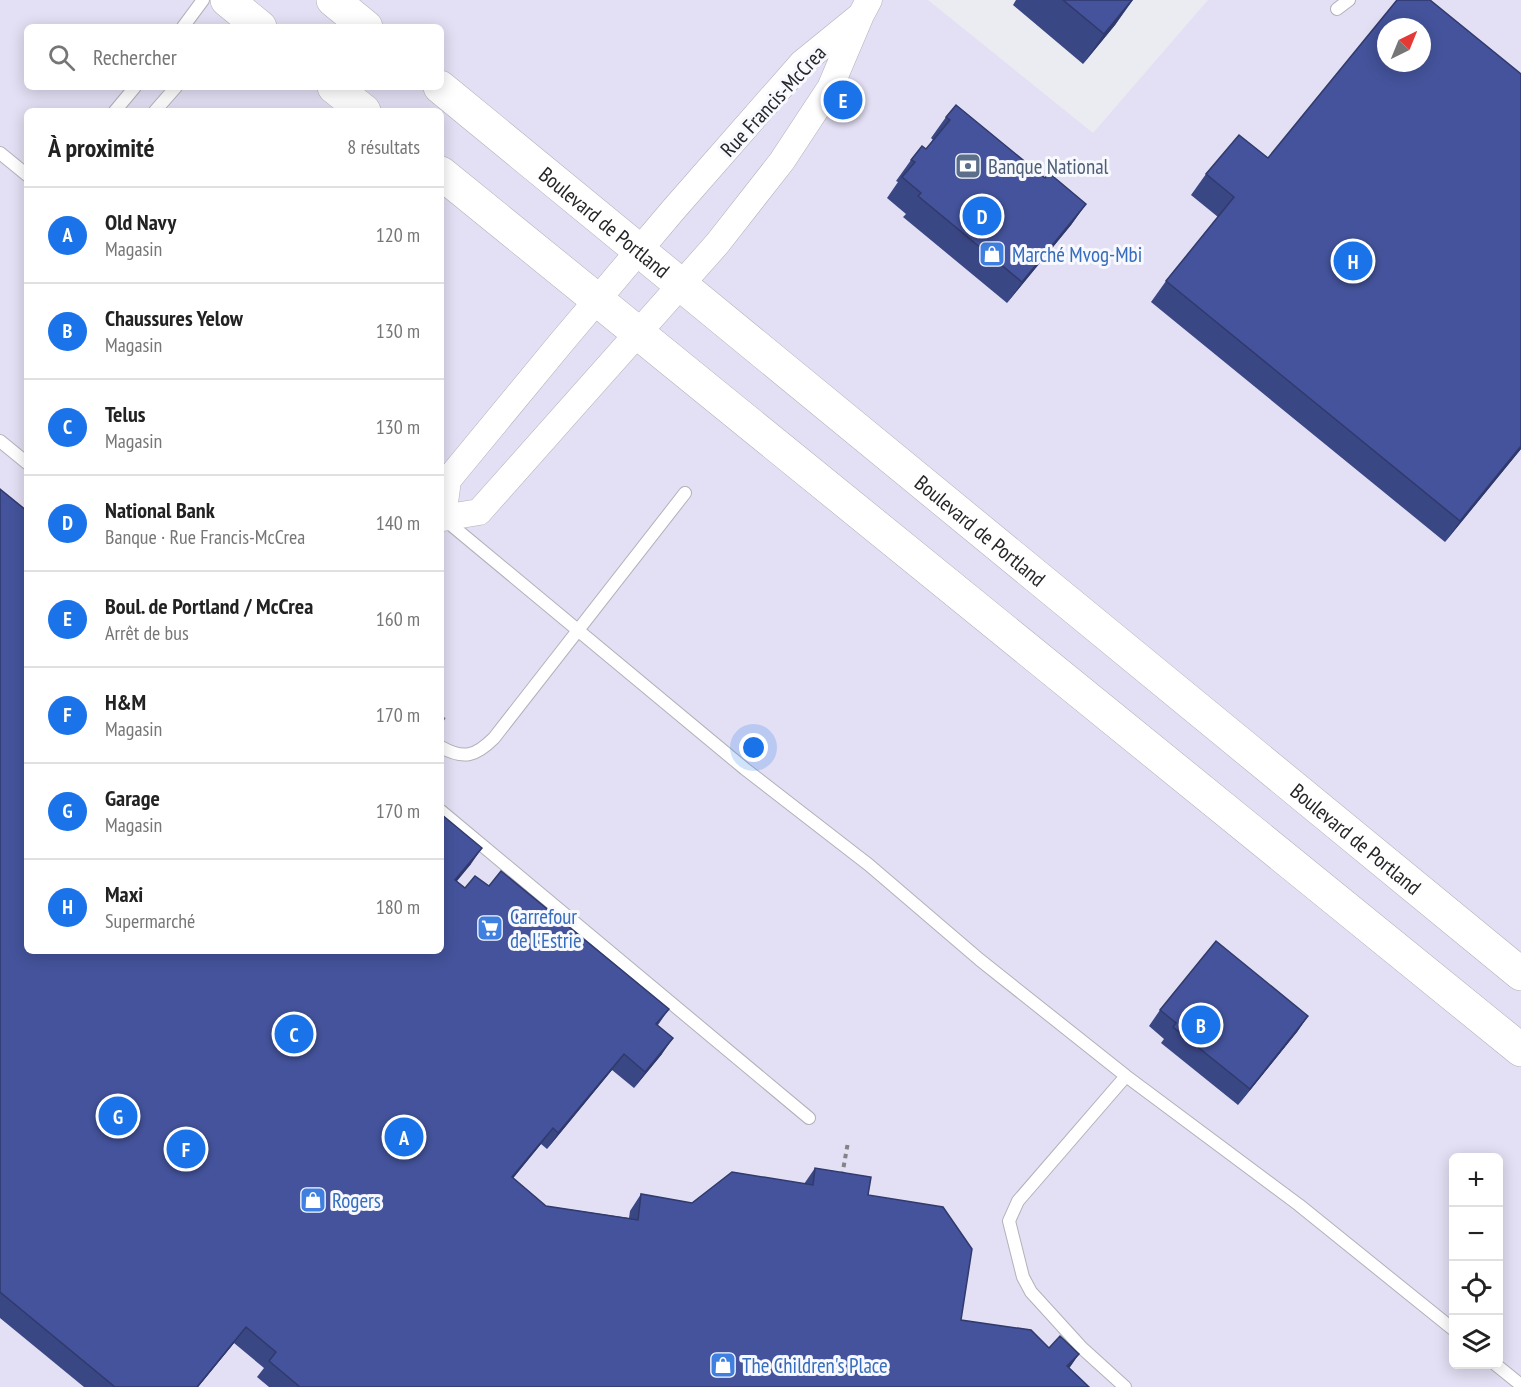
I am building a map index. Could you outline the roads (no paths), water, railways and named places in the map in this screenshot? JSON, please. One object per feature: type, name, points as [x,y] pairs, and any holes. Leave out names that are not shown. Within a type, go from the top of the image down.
[{"type":"main road","points":[[333,0],[362,24]]},
{"type":"main road","points":[[338,90],[360,108]]},
{"type":"main road","name":"Boulevard de Portland","points":[[444,90],[1521,974]]},
{"type":"main road","points":[[444,175],[1521,1050]]},
{"type":"street","name":"Rue Francis-McCrea","points":[[444,505],[448,480],[639,250],[802,63],[865,7]]},
{"type":"street","name":"Rue Francis-McCrea","points":[[444,517],[479,512],[717,244],[782,161],[830,88],[865,7]]},
{"type":"lane","points":[[185,24],[203,0]]},
{"type":"lane","points":[[1337,9],[1349,0]]},
{"type":"lane","points":[[118,108],[132,90]]},
{"type":"lane","points":[[158,108],[173,90]]},
{"type":"lane","points":[[0,153],[24,173]]},
{"type":"lane","points":[[0,441],[24,461]]},
{"type":"lane","points":[[444,748],[464,756],[481,752],[685,493]]},
{"type":"lane","points":[[444,519],[746,769],[869,865],[980,960],[1126,1076],[1299,1204],[1449,1326]]},
{"type":"lane","points":[[444,814],[809,1118]]},
{"type":"lane","points":[[1125,1387],[1082,1348],[1031,1292],[1023,1276],[1009,1221],[1018,1201],[1126,1076]]},
{"type":"lane","points":[[1501,1369],[1519,1382]]},
{"type":"place","name":"Boul. de Portland / McCrea","points":[[843,100]]},
{"type":"place","name":"Banque National","points":[[968,166]]},
{"type":"place","name":"National Bank","points":[[982,216]]},
{"type":"place","name":"Marché Mvog-Mbi","points":[[992,254]]},
{"type":"place","name":"Maxi","points":[[1353,261]]},
{"type":"place","name":"Carrefour de l'Estrie","points":[[490,928]]},
{"type":"place","name":"Chaussures Yelow","points":[[1201,1025]]},
{"type":"place","name":"Telus","points":[[294,1034]]},
{"type":"place","name":"Garage","points":[[118,1116]]},
{"type":"place","name":"Old Navy","points":[[404,1137]]},
{"type":"place","name":"H&M","points":[[186,1149]]},
{"type":"place","name":"Rogers","points":[[313,1200]]},
{"type":"place","name":"The Children's Place","points":[[723,1365]]}]
